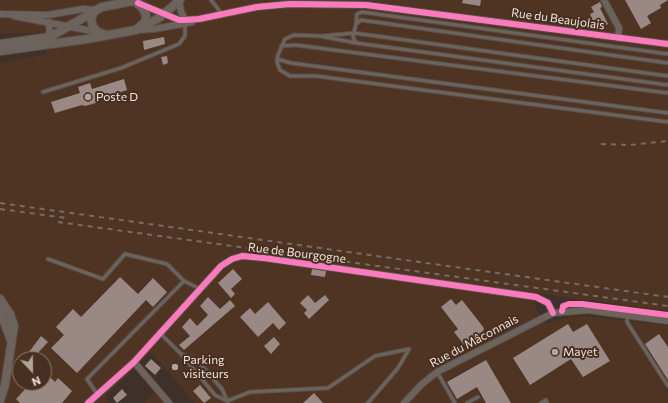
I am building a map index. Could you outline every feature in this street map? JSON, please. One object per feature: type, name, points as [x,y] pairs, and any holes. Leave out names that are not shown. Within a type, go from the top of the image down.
[{"type":"main road","points":[[0,44],[50,37],[102,7],[137,1],[144,9],[146,18],[141,26],[136,30]]},
{"type":"main road","points":[[0,51],[64,43],[136,30],[166,14],[180,1]]},
{"type":"main road","points":[[95,10],[92,16],[93,27],[98,32],[106,35]]},
{"type":"main road","points":[[0,299],[10,314],[14,326],[5,385],[0,400]]},
{"type":"main road","points":[[0,311],[12,344]]},
{"type":"street","points":[[604,0],[619,28],[618,38]]},
{"type":"street","name":"Rue du Beaujolais","points":[[137,1],[185,22]]},
{"type":"street","points":[[180,1],[180,11],[185,22]]},
{"type":"street","name":"Rue du Beaujolais","points":[[136,30],[185,22],[257,7],[290,4],[366,5],[668,44]]},
{"type":"street","points":[[12,16],[48,15],[83,9],[95,10]]},
{"type":"street","points":[[0,14],[98,32]]},
{"type":"street","points":[[49,22],[50,37]]},
{"type":"street","name":"Rue de Bourgogne","points":[[88,403],[134,362],[222,266],[232,259],[242,256],[536,297],[548,304],[553,313]]},
{"type":"street","name":"Rue du Mâconnais","points":[[404,403],[422,384],[437,372],[553,313],[562,311],[588,310],[628,315]]},
{"type":"street","points":[[628,315],[668,321]]},
{"type":"street","points":[[134,362],[169,403]]},
{"type":"lane","points":[[211,0],[222,14]]},
{"type":"lane","points":[[356,42],[353,37],[357,14],[362,12],[668,54]]},
{"type":"lane","points":[[356,24],[361,20],[668,63]]},
{"type":"lane","points":[[43,92],[121,68],[179,44],[185,36],[185,22]]},
{"type":"lane","points":[[668,76],[354,33],[320,36],[294,35],[285,39],[277,59],[280,70],[290,76],[316,76],[668,122]]},
{"type":"lane","points":[[320,36],[668,85]]},
{"type":"lane","points":[[281,46],[303,46],[668,93]]},
{"type":"lane","points":[[277,59],[298,64],[668,113]]},
{"type":"lane","points":[[48,259],[103,279],[126,254],[167,264],[184,281],[200,289]]},
{"type":"lane","points":[[97,394],[87,380],[184,281]]},
{"type":"lane","points":[[628,315],[626,322],[668,386]]},
{"type":"lane","points":[[160,333],[181,354],[215,395],[228,402]]},
{"type":"lane","points":[[228,402],[250,392],[328,388],[375,356],[409,349],[398,368],[368,403]]},
{"type":"lane","points":[[181,354],[196,359],[222,389],[228,402]]},
{"type":"lane","points":[[437,372],[455,403]]},
{"type":"lane","points":[[468,403],[478,397]]},
{"type":"lane","points":[[541,403],[546,400],[547,403]]},
{"type":"shaded area","points":[[0,0],[668,0],[668,311],[233,252],[262,262],[535,300],[537,310],[546,324],[569,317],[590,316],[668,326],[668,403],[195,403],[151,352],[105,397],[110,403],[0,403],[0,63],[47,54],[40,30],[37,33],[0,34]]},
{"type":"shaded area","points":[[159,388],[172,403],[143,403]]},
{"type":"building","points":[[463,0],[481,0],[480,6],[462,3]]},
{"type":"building","points":[[625,0],[668,0],[660,5],[661,8],[647,16],[651,23],[641,29]]},
{"type":"building","points":[[600,2],[602,7],[600,8],[608,24],[601,27],[597,19],[593,21],[590,14],[594,12],[591,7]]},
{"type":"building","points":[[164,37],[165,44],[144,50],[143,41]]},
{"type":"building","points":[[167,56],[168,63],[163,65],[161,57]]},
{"type":"building","name":"Poste D","points":[[124,79],[127,90],[97,100],[96,103],[85,106],[82,105],[55,113],[51,102],[80,93],[78,87],[90,83],[92,89]]},
{"type":"building","points":[[233,269],[242,279],[231,289],[235,294],[231,298],[218,283]]},
{"type":"building","points":[[312,269],[326,271],[325,277],[311,275]]},
{"type":"building","points":[[120,277],[138,294],[153,278],[167,292],[153,307],[146,300],[77,373],[51,348],[64,335],[56,327],[73,309],[81,317]]},
{"type":"building","points":[[308,295],[315,303],[325,295],[329,300],[309,319],[304,313],[307,310],[300,303]]},
{"type":"building","points":[[208,297],[220,309],[230,300],[235,306],[184,350],[179,345],[190,336],[182,327],[190,318],[197,326],[208,315],[200,306]]},
{"type":"building","points":[[451,299],[456,305],[462,300],[484,328],[483,331],[465,346],[454,332],[458,329],[441,307]]},
{"type":"building","points":[[268,302],[286,323],[279,330],[273,323],[258,337],[240,317],[250,308],[255,314]]},
{"type":"building","points":[[568,324],[573,332],[587,324],[610,361],[583,377],[571,359],[530,385],[513,358]]},
{"type":"building","points":[[659,334],[668,347],[668,380],[645,344]]},
{"type":"building","points":[[41,336],[48,342],[40,351],[30,351]]},
{"type":"building","points":[[274,337],[280,344],[271,354],[264,346]]},
{"type":"building","points":[[151,359],[161,368],[155,375],[145,366]]},
{"type":"building","points":[[486,360],[511,403],[486,403],[477,387],[457,399],[447,382]]},
{"type":"building","points":[[58,378],[72,391],[62,403],[20,403],[16,399],[24,391],[52,391],[52,379],[55,382]]},
{"type":"building","points":[[200,385],[211,398],[204,403],[193,391]]},
{"type":"building","points":[[122,389],[127,395],[117,403],[113,398]]},
{"type":"building","points":[[314,393],[323,403],[303,403]]},
{"type":"railway","points":[[601,144],[630,145],[668,141]]},
{"type":"railway","points":[[0,203],[668,297]]},
{"type":"railway","points":[[0,209],[66,218]]},
{"type":"railway","points":[[58,222],[668,306]]},
{"type":"cycle path","points":[[138,3],[179,20],[199,19],[257,7],[290,4],[366,5],[668,44]]},
{"type":"cycle path","points":[[88,403],[134,362],[221,266],[232,259],[242,256],[536,297],[548,303],[553,313]]},
{"type":"cycle path","points":[[562,311],[563,306],[569,304],[582,304],[668,315]]},
{"type":"place","name":"Poste D","points":[[88,97]]},
{"type":"place","name":"Mayet","points":[[555,352]]},
{"type":"place","name":"Parking visiteurs","points":[[175,367]]}]
